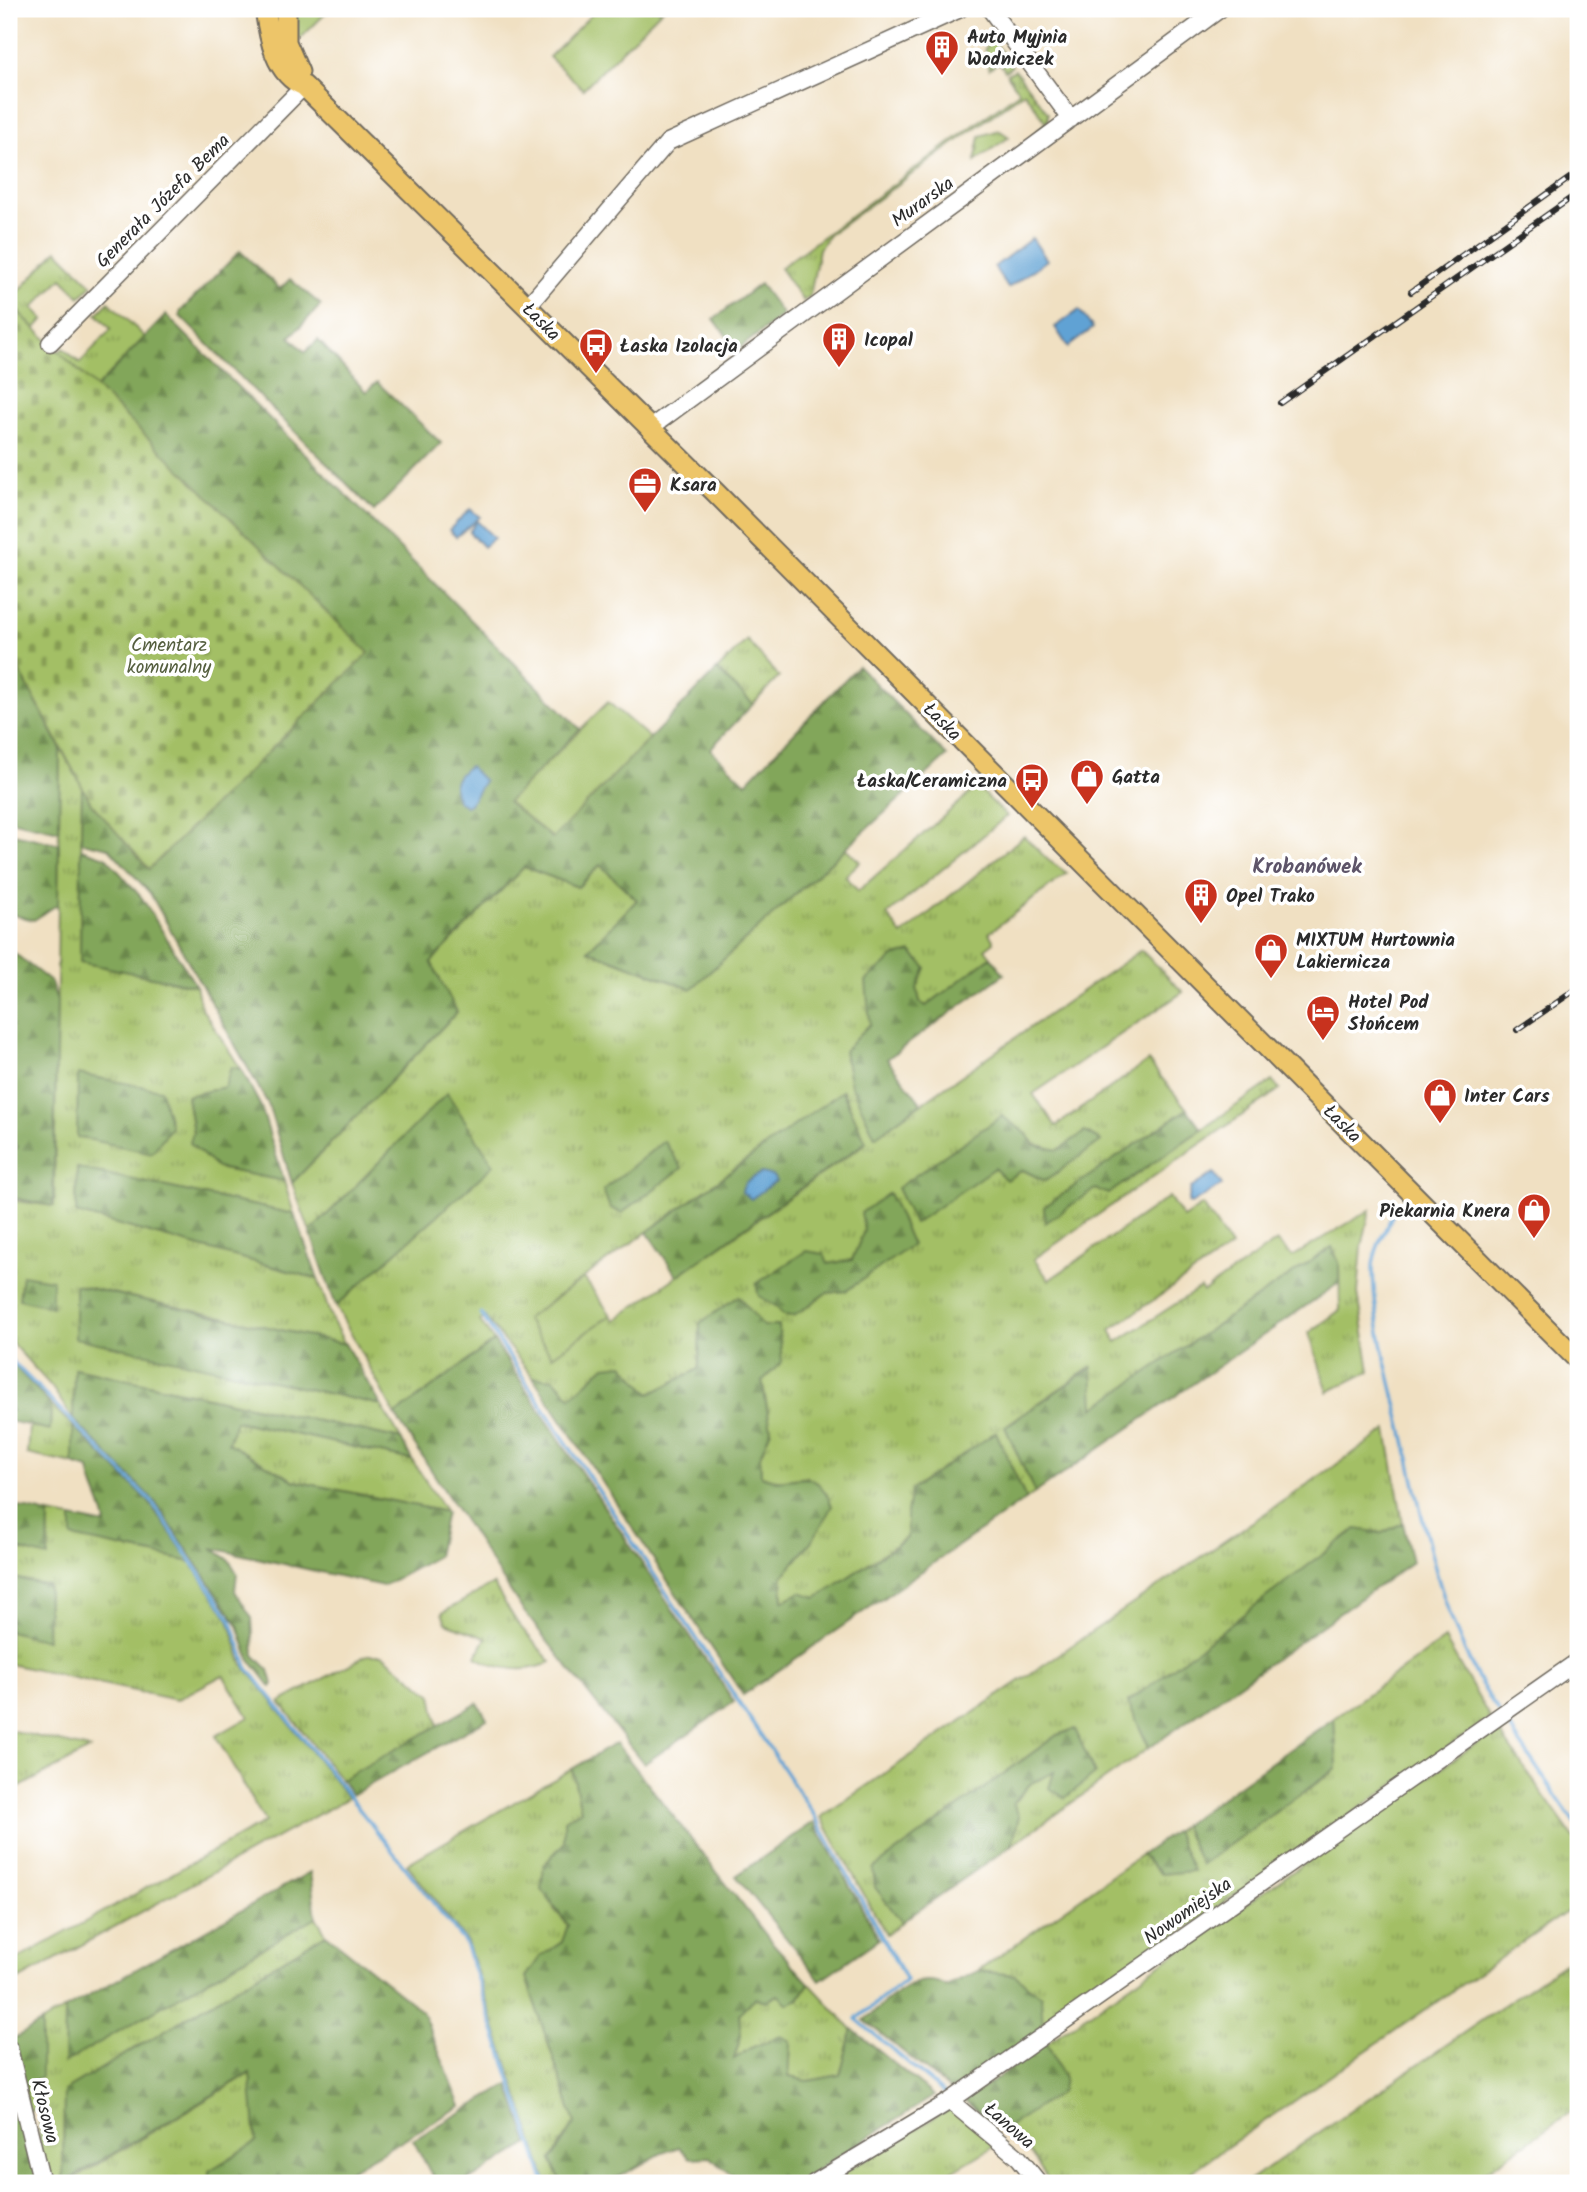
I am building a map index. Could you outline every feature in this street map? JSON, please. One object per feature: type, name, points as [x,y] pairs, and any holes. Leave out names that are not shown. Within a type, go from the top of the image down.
[{"type":"main road","name":"Łaska","points":[[265,9],[277,58],[291,81],[304,86]]},
{"type":"main road","name":"Łaska","points":[[286,9],[289,54],[304,86],[650,428],[1578,1360]]},
{"type":"street","points":[[527,307],[668,142],[960,9]]},
{"type":"street","points":[[990,9],[1071,119]]},
{"type":"street","name":"Murarska","points":[[650,428],[1220,9]]},
{"type":"street","name":"Generała Józefa Bema","points":[[50,344],[304,86]]},
{"type":"street","name":"Nowomiejska","points":[[814,2183],[952,2099],[1504,1716],[1578,1661]]},
{"type":"street","name":"Kłosowa","points":[[9,2048],[42,2183]]},
{"type":"street","name":"Łanowa","points":[[952,2099],[1019,2158],[1039,2183]]},
{"type":"green space","points":[[298,9],[330,9],[295,44],[293,17]]},
{"type":"green space","points":[[597,9],[663,9],[583,89],[549,57]]},
{"type":"green space","points":[[993,40],[1012,66],[1005,71],[999,62],[989,69],[985,48]]},
{"type":"green space","points":[[1015,70],[1048,113],[1048,124],[1032,136],[1046,122],[1024,92],[829,235],[819,249],[810,296],[803,301],[780,268],[1019,92],[1007,74]]},
{"type":"green space","points":[[999,130],[1009,137],[975,161],[980,136]]},
{"type":"green space","points":[[57,250],[92,285],[80,297],[62,278],[33,308],[44,319],[35,329],[9,302]]},
{"type":"green space","points":[[240,251],[280,289],[290,279],[321,305],[290,337],[305,352],[318,340],[366,392],[377,382],[441,443],[374,511],[180,316],[180,312]]},
{"type":"green space","points":[[760,284],[783,315],[737,350],[714,319]]},
{"type":"green space","points":[[109,302],[145,337],[96,388],[59,352],[63,348],[80,363],[111,329],[97,314]]},
{"type":"green space","name":"Cmentarz komunalny","points":[[9,303],[369,653],[149,869],[91,803],[9,651]]},
{"type":"green space","points":[[166,315],[580,729],[508,802],[552,838],[717,670],[753,704],[710,749],[746,783],[858,666],[947,756],[691,989],[588,950],[637,900],[600,865],[578,887],[524,867],[431,962],[457,1012],[292,1183],[268,1104],[150,893],[109,848],[81,842],[82,786],[91,803],[149,868],[368,653],[96,388]]},
{"type":"green space","points":[[747,640],[779,677],[753,704],[717,670]]},
{"type":"green space","points":[[9,651],[60,747],[59,831],[9,820]]},
{"type":"green space","points":[[608,702],[650,738],[553,838],[508,802]]},
{"type":"green space","points":[[60,747],[82,786],[80,962],[196,986],[201,1007],[241,1069],[231,1067],[225,1087],[187,1096],[193,1132],[218,1168],[284,1181],[294,1214],[77,1168],[76,1213],[318,1279],[332,1320],[345,1344],[76,1285],[75,1337],[381,1405],[401,1439],[75,1368],[73,1419],[51,1386],[9,1340],[9,1197],[16,1201],[54,1206]]},
{"type":"green space","points":[[977,787],[1007,816],[887,915],[902,935],[1024,836],[1048,860],[1067,873],[989,933],[994,942],[985,949],[991,957],[926,1006],[920,1002],[917,988],[870,1024],[875,1136],[1141,950],[1183,992],[1033,1094],[1056,1126],[1148,1061],[1187,1109],[1045,1207],[1046,1222],[1095,1189],[1108,1194],[1272,1081],[1280,1089],[1034,1259],[1049,1280],[1169,1197],[1183,1218],[1203,1205],[1231,1247],[1110,1330],[1117,1342],[1200,1288],[1203,1292],[1277,1241],[1292,1257],[1370,1210],[1362,1247],[1358,1293],[1370,1371],[1328,1392],[1309,1333],[1340,1310],[1339,1263],[1332,1247],[1093,1409],[1091,1367],[1005,1426],[1035,1493],[1026,1499],[995,1432],[907,1513],[907,1537],[817,1598],[783,1601],[782,1577],[814,1538],[808,1477],[775,1481],[761,1476],[760,1456],[771,1429],[762,1381],[763,1326],[700,1323],[699,1369],[649,1395],[623,1364],[571,1398],[554,1379],[533,1377],[485,1317],[480,1321],[494,1341],[395,1415],[336,1306],[493,1165],[447,1094],[310,1232],[292,1183],[457,1012],[431,962],[524,867],[578,887],[600,865],[637,900],[588,950],[691,989],[846,848],[860,862],[845,876],[858,891]],"holes":[[[843,1091],[866,1143],[615,1320],[611,1315],[552,1356],[526,1319]],[[1085,1132],[1100,1141],[1045,1181],[1023,1170],[1006,1179],[995,1168],[1027,1134],[1034,1144],[1058,1150]],[[864,1231],[846,1291],[826,1293],[794,1316],[783,1315],[777,1307],[827,1264],[852,1260]]]},
{"type":"green space","points":[[9,833],[59,844],[58,904],[34,920],[9,914]]},
{"type":"green space","points":[[81,849],[106,857],[142,898],[196,986],[80,962]]},
{"type":"green space","points":[[9,949],[51,982],[57,1001],[53,1206],[9,1197],[9,1153],[18,1147],[9,1138]]},
{"type":"green space","points":[[911,952],[926,968],[917,988],[920,1002],[926,1006],[991,957],[1004,974],[887,1059],[921,1103],[875,1137],[851,1085],[844,1051],[870,1024],[866,981],[895,956]]},
{"type":"green space","points":[[231,1067],[241,1069],[261,1107],[284,1181],[217,1168],[190,1143],[193,1132],[187,1096],[225,1087]]},
{"type":"green space","points":[[78,1074],[161,1090],[171,1127],[152,1153],[77,1137]]},
{"type":"green space","points":[[842,1091],[866,1142],[677,1276],[647,1232]]},
{"type":"green space","points":[[447,1093],[494,1165],[336,1306],[310,1232]]},
{"type":"green space","points":[[1187,1109],[1202,1129],[1108,1194],[1095,1189],[1045,1223],[1044,1207]]},
{"type":"green space","points":[[1002,1116],[1027,1134],[1034,1145],[1058,1150],[1085,1132],[1101,1141],[1045,1181],[1023,1170],[1006,1180],[994,1168],[914,1224],[897,1188]]},
{"type":"green space","points":[[664,1141],[682,1168],[622,1213],[610,1208],[603,1190]]},
{"type":"green space","points":[[77,1168],[294,1214],[318,1279],[76,1213]]},
{"type":"green space","points":[[889,1193],[912,1245],[846,1291],[826,1293],[794,1316],[783,1315],[777,1307],[759,1296],[756,1284],[806,1251],[824,1254],[828,1264],[852,1260],[864,1231],[861,1213]]},
{"type":"green space","points":[[1332,1247],[1339,1263],[1339,1283],[1035,1493],[1005,1427],[1092,1367],[1094,1408]]},
{"type":"green space","points":[[22,1275],[52,1280],[52,1307],[19,1299]]},
{"type":"green space","points":[[584,1278],[611,1315],[552,1356],[526,1319]]},
{"type":"green space","points":[[75,1285],[345,1344],[381,1405],[75,1338]]},
{"type":"green space","points":[[739,1296],[763,1326],[779,1326],[782,1362],[762,1381],[771,1430],[760,1456],[761,1476],[774,1480],[810,1479],[824,1491],[832,1506],[814,1538],[782,1577],[783,1601],[801,1592],[817,1598],[907,1538],[911,1490],[996,1432],[1026,1499],[743,1695],[533,1377],[554,1379],[571,1397],[605,1366],[623,1364],[650,1394],[699,1369],[700,1323]]},
{"type":"green space","points":[[494,1341],[734,1702],[644,1764],[522,1609],[395,1415]]},
{"type":"green space","points":[[9,1360],[51,1405],[50,1430],[9,1421]]},
{"type":"green space","points":[[74,1368],[401,1439],[412,1460],[236,1421],[228,1443],[295,1481],[446,1512],[437,1556],[383,1586],[212,1548],[229,1560],[237,1573],[235,1591],[252,1618],[254,1655],[269,1670],[273,1684],[271,1687],[249,1658],[238,1625],[155,1502],[73,1419]]},
{"type":"green space","points":[[51,1405],[73,1426],[73,1464],[27,1454],[29,1426],[50,1430]]},
{"type":"green space","points":[[235,1421],[412,1460],[446,1512],[295,1481],[228,1443]]},
{"type":"green space","points":[[73,1426],[148,1501],[191,1562],[72,1537],[72,1518],[106,1525],[89,1469],[73,1464]]},
{"type":"green space","points":[[1387,1430],[1403,1523],[1382,1533],[1128,1701],[1149,1748],[1012,1845],[1018,1816],[1013,1803],[1030,1784],[1055,1771],[1075,1730],[1057,1735],[874,1869],[875,1887],[902,1922],[886,1934],[821,1817]]},
{"type":"green space","points":[[11,1505],[49,1514],[48,1557],[9,1547]]},
{"type":"green space","points":[[49,1514],[72,1518],[72,1537],[191,1562],[229,1620],[242,1663],[348,1798],[9,1985],[9,1964],[265,1822],[216,1736],[249,1717],[223,1675],[176,1700],[9,1664],[9,1631],[47,1639],[48,1586],[9,1577],[9,1547],[48,1556]]},
{"type":"green space","points":[[1403,1523],[1412,1562],[1149,1748],[1128,1702],[1356,1529],[1382,1533]]},
{"type":"green space","points":[[9,1577],[48,1585],[47,1640],[9,1631]]},
{"type":"green space","points":[[493,1584],[518,1624],[551,1662],[523,1669],[494,1665],[476,1657],[486,1638],[446,1623],[442,1613]]},
{"type":"green space","points":[[1445,1639],[1490,1718],[1043,2028],[1015,1975],[978,1971],[1141,1855],[1161,1874],[1193,1871],[1175,1831],[1183,1825],[1201,1864],[1337,1769],[1334,1718]]},
{"type":"green space","points":[[367,1655],[383,1655],[432,1695],[438,1726],[341,1780],[280,1702]]},
{"type":"green space","points":[[478,1703],[487,1719],[352,1795],[341,1780]]},
{"type":"green space","points":[[1334,1718],[1337,1768],[1201,1865],[1183,1825]]},
{"type":"green space","points":[[1075,1729],[1095,1774],[1065,1798],[1049,1788],[1054,1772],[1030,1784],[1013,1803],[1019,1816],[1012,1845],[902,1922],[875,1887],[873,1869],[1057,1735]]},
{"type":"green space","points":[[1497,1729],[1578,1844],[1578,1904],[1175,2183],[1051,2183],[1024,2145],[1002,2131],[1061,2092],[1064,2079],[1047,2043]]},
{"type":"green space","points":[[9,1730],[90,1749],[9,1793]]},
{"type":"green space","points":[[616,1743],[770,1940],[809,1983],[799,1999],[788,2004],[778,1995],[767,2001],[755,1998],[739,2014],[741,2036],[734,2059],[753,2047],[781,2036],[791,2041],[789,2077],[808,2081],[840,2075],[852,2029],[934,2096],[796,2183],[753,2183],[731,2174],[710,2157],[690,2158],[679,2147],[662,2153],[608,2183],[562,2183],[551,2160],[575,2123],[526,1977],[540,1957],[562,1942],[568,1925],[541,1889],[544,1865],[564,1843],[564,1820],[581,1810],[572,1769]]},
{"type":"green space","points":[[572,1769],[581,1810],[564,1820],[564,1843],[544,1865],[554,1909],[568,1925],[562,1942],[540,1957],[526,1977],[575,2123],[551,2160],[562,2183],[547,2183],[467,1942],[407,1864]]},
{"type":"green space","points":[[814,1822],[879,1939],[820,1980],[736,1876]]},
{"type":"green space","points":[[1175,1831],[1193,1871],[1161,1874],[1141,1855]]},
{"type":"green space","points":[[310,1872],[316,1917],[64,2063],[65,2009]]},
{"type":"green space","points":[[316,1917],[326,1934],[64,2091],[63,2183],[47,2183],[39,2153],[40,2106],[29,2112],[23,2087],[41,2077],[41,2023],[65,2009],[65,2062]]},
{"type":"green space","points":[[326,1934],[422,2011],[461,2106],[328,2183],[209,2183],[209,2171],[256,2142],[250,2073],[63,2183],[64,2091]]},
{"type":"green space","points":[[1578,1954],[1578,2107],[1469,2183],[1246,2183]]},
{"type":"green space","points":[[978,1971],[1015,1975],[1041,1996],[1043,2028],[952,2091],[864,2020],[913,1984],[923,1981],[946,1986]]},
{"type":"green space","points":[[809,1983],[852,2029],[840,2075],[808,2081],[789,2077],[791,2041],[734,2059],[741,2036],[739,2014],[755,1998],[767,2001],[778,1995],[799,2000]]},
{"type":"green space","points":[[41,2023],[41,2077],[23,2087],[11,2040]]},
{"type":"green space","points":[[1047,2043],[1064,2079],[1061,2092],[1002,2131],[965,2101]]},
{"type":"green space","points":[[9,2065],[39,2183],[9,2183]]},
{"type":"green space","points":[[251,2073],[256,2142],[209,2171],[209,2183],[67,2183]]},
{"type":"green space","points":[[509,2085],[529,2144],[464,2183],[436,2183],[413,2140]]},
{"type":"green space","points":[[951,2108],[998,2144],[932,2183],[826,2183]]},
{"type":"water","points":[[1032,238],[1047,260],[1008,288],[994,267]]},
{"type":"water","points":[[1079,310],[1093,328],[1068,347],[1055,327]]},
{"type":"water","points":[[470,509],[480,517],[456,537],[449,530]]},
{"type":"water","points":[[477,521],[494,538],[483,547],[469,532]]},
{"type":"water","points":[[469,766],[484,781],[466,806],[459,802],[454,787],[457,778]]},
{"type":"water","points":[[762,1173],[773,1176],[776,1181],[751,1199],[742,1192],[744,1185]]},
{"type":"water","points":[[1214,1173],[1222,1185],[1191,1204],[1188,1203],[1191,1188]]},
{"type":"waterway","points":[[1396,1208],[1378,1246],[1373,1268],[1376,1311],[1384,1353],[1438,1579],[1463,1648],[1479,1681],[1499,1712]]},
{"type":"waterway","points":[[481,1314],[814,1815],[906,1980],[856,2019],[949,2097]]},
{"type":"waterway","points":[[9,1358],[152,1502],[231,1620],[247,1667],[465,1943],[545,2183]]},
{"type":"waterway","points":[[1503,1718],[1578,1828]]},
{"type":"railway","points":[[1411,292],[1578,172]]},
{"type":"railway","points":[[1280,403],[1578,193]]},
{"type":"railway","points":[[1517,1030],[1578,988]]},
{"type":"place","name":"Auto Myjnia Wodniczek","points":[[942,77]]},
{"type":"place","name":"Icopal","points":[[839,369]]},
{"type":"place","name":"Łaska Izolacja","points":[[596,375]]},
{"type":"place","name":"Ksara","points":[[645,514]]},
{"type":"place","name":"Gatta","points":[[1087,806]]},
{"type":"place","name":"Łaska/Ceramiczna","points":[[1032,810]]},
{"type":"place","name":"Opel Trako","points":[[1201,925]]},
{"type":"place","name":"MIXTUM Hurtownia Lakiernicza","points":[[1271,980]]},
{"type":"place","name":"Hotel Pod Słońcem","points":[[1323,1042]]},
{"type":"place","name":"Inter Cars","points":[[1440,1125]]},
{"type":"place","name":"Piekarnia Knera","points":[[1534,1240]]},
{"type":"district","name":"Krobanówek","points":[[1307,866]]}]
